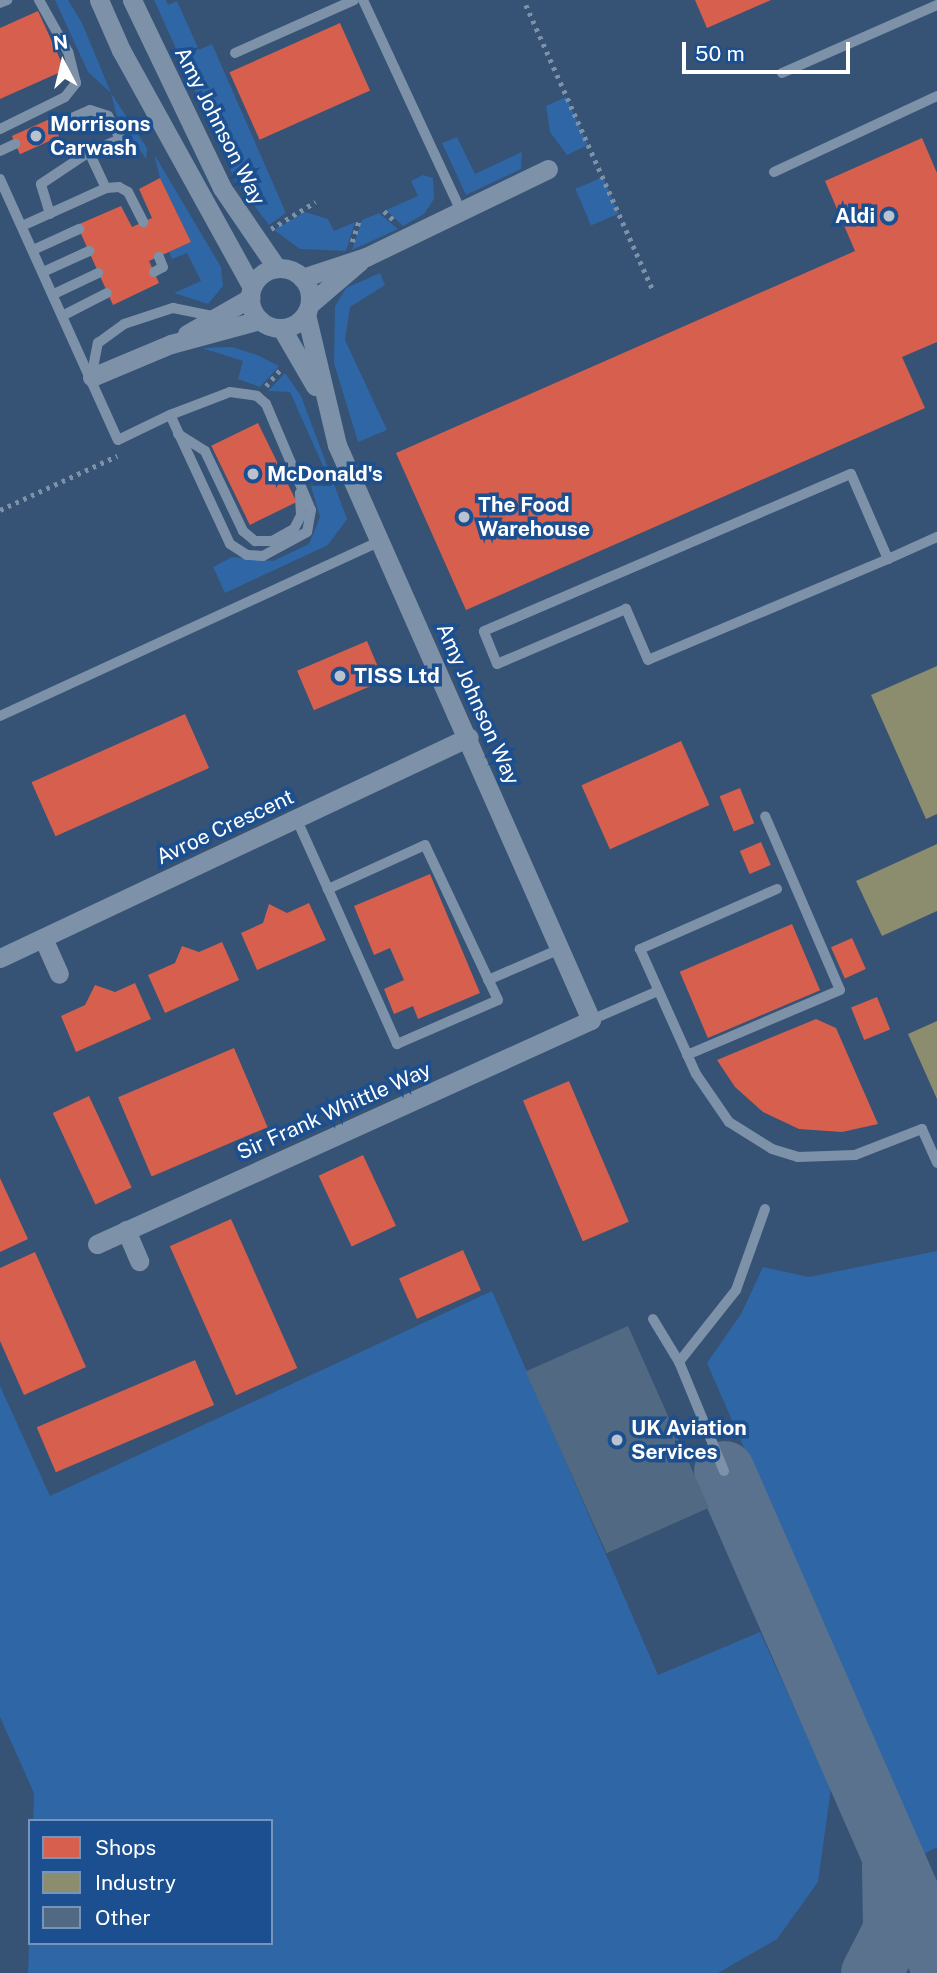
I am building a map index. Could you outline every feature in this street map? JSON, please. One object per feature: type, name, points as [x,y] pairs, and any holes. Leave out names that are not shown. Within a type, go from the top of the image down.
[{"type":"street","points":[[86,0],[121,50]]},
{"type":"street","points":[[99,0],[121,50],[251,292],[260,320]]},
{"type":"street","name":"Amy Johnson Way","points":[[132,0],[211,167],[276,267]]},
{"type":"street","points":[[302,278],[366,257],[548,169]]},
{"type":"street","points":[[92,377],[171,344],[260,320],[282,329],[366,257]]},
{"type":"street","points":[[171,344],[251,292],[262,273],[276,267],[291,270],[302,278],[308,309]]},
{"type":"street","name":"Amy Johnson Way","points":[[308,309],[324,406]]},
{"type":"street","name":"Amy Johnson Way","points":[[282,329],[324,406],[378,542],[469,737],[591,1020]]},
{"type":"street","name":"Avroe Crescent","points":[[0,958],[469,737]]},
{"type":"street","points":[[43,938],[59,974]]},
{"type":"street","name":"Sir Frank Whittle Way","points":[[97,1244],[591,1020]]},
{"type":"street","points":[[126,1230],[139,1261]]},
{"type":"lane","points":[[0,3],[8,0]]},
{"type":"lane","points":[[0,129],[65,97],[76,83],[68,52],[38,0]]},
{"type":"lane","points":[[362,0],[461,211]]},
{"type":"lane","points":[[235,53],[350,1]]},
{"type":"lane","points":[[782,73],[937,5]]},
{"type":"lane","points":[[774,172],[937,96]]},
{"type":"lane","points":[[50,214],[41,184],[89,152],[120,139],[108,116],[90,110],[55,125]]},
{"type":"lane","points":[[0,151],[15,144]]},
{"type":"lane","points":[[89,152],[106,188]]},
{"type":"lane","points":[[0,179],[64,314],[118,440],[170,415],[230,392],[257,396],[266,404],[311,510],[307,532],[263,556],[247,555],[230,544],[170,415]]},
{"type":"lane","points":[[22,226],[106,188],[128,191],[142,222]]},
{"type":"lane","points":[[123,209],[134,204]]},
{"type":"lane","points":[[33,250],[79,229]]},
{"type":"lane","points":[[43,272],[89,251]]},
{"type":"lane","points":[[154,272],[163,267],[159,257]]},
{"type":"lane","points":[[54,294],[99,273]]},
{"type":"lane","points":[[64,314],[107,293]]},
{"type":"lane","points":[[92,377],[98,343],[124,324],[173,308],[213,316]]},
{"type":"lane","points":[[178,434],[205,451],[243,531],[255,541],[281,537],[298,524],[302,507],[297,475]]},
{"type":"lane","points":[[888,559],[851,474],[484,631],[498,664],[626,609],[648,660],[888,559],[937,537]]},
{"type":"lane","points":[[0,716],[378,542]]},
{"type":"lane","points":[[687,1055],[840,990],[765,816]]},
{"type":"lane","points":[[296,818],[397,1045],[498,1000],[425,845],[328,889]]},
{"type":"lane","points":[[777,889],[640,949],[687,1055],[729,1122],[772,1149],[827,1159],[881,1147],[922,1129],[937,1163]]},
{"type":"lane","points":[[488,980],[560,949]]},
{"type":"lane","points":[[591,1020],[658,990]]},
{"type":"lane","points":[[679,1362],[736,1290],[765,1209]]},
{"type":"lane","points":[[653,1319],[679,1362],[724,1471]]},
{"type":"path","points":[[526,5],[654,292]]},
{"type":"path","points":[[257,240],[285,217],[315,202]]},
{"type":"path","points":[[257,396],[296,353]]},
{"type":"path","points":[[0,510],[124,453]]},
{"type":"shaded area","points":[[55,0],[68,0],[82,23],[111,93],[88,72]]},
{"type":"shaded area","points":[[154,0],[166,0],[168,5],[177,1],[199,50],[212,44],[286,213],[269,225],[236,182]]},
{"type":"shaded area","points":[[111,93],[147,148],[146,159],[116,114]]},
{"type":"shaded area","points":[[566,97],[588,145],[567,155],[550,132],[546,106]]},
{"type":"shaded area","points":[[457,137],[475,174],[522,152],[521,169],[466,195],[442,143]]},
{"type":"shaded area","points":[[154,154],[221,267],[223,286],[208,304],[174,293],[201,281],[187,253],[172,259],[169,252],[191,242],[160,178]]},
{"type":"shaded area","points":[[423,175],[433,178],[434,199],[424,214],[403,226],[386,210],[418,196],[411,181]]},
{"type":"shaded area","points":[[603,177],[619,214],[591,226],[575,189]]},
{"type":"shaded area","points":[[305,212],[328,219],[334,231],[355,222],[346,251],[300,249],[274,230]]},
{"type":"shaded area","points":[[379,213],[398,229],[352,250],[362,220]]},
{"type":"shaded area","points":[[380,273],[385,285],[350,307],[345,340],[387,430],[358,442],[334,363],[335,306],[346,288]]},
{"type":"shaded area","points":[[232,347],[279,366],[260,387],[238,379],[243,361],[202,348]]},
{"type":"shaded area","points":[[285,373],[301,396],[347,519],[328,545],[225,593],[213,567],[232,557],[273,561],[309,544],[320,517],[311,486],[332,486],[290,392],[268,391]]},
{"type":"shaded area","points":[[937,1251],[937,1847],[922,1855],[707,1363],[741,1314],[763,1267],[809,1277]]},
{"type":"shaded area","points":[[492,1291],[658,1675],[760,1632],[831,1788],[818,1882],[777,1939],[718,1973],[28,1973],[29,1945],[273,1945],[273,1819],[33,1819],[34,1793],[0,1717],[0,1386],[50,1496]]},
{"type":"building: Shops","points":[[695,0],[771,0],[707,28]]},
{"type":"building: Shops","points":[[38,11],[65,70],[0,99],[0,28]]},
{"type":"building: Shops","points":[[340,23],[370,91],[260,140],[229,72]]},
{"type":"building: Shops","name":"Morrisons Carwash","points":[[52,118],[60,136],[20,154],[12,136]]},
{"type":"building: Shops","points":[[922,138],[937,173],[937,342],[902,357],[925,408],[466,610],[396,453],[855,251],[825,181]]},
{"type":"building: Shops","points":[[160,178],[191,242],[149,261],[159,283],[113,305],[77,225],[121,206],[132,227],[152,218],[139,189]]},
{"type":"building: Shops","name":"McDonald's","points":[[258,423],[297,502],[250,525],[211,446]]},
{"type":"building: Shops","name":"TISS Ltd","points":[[367,641],[384,681],[314,710],[297,671]]},
{"type":"building: Shops","points":[[185,714],[209,768],[56,836],[32,782]]},
{"type":"building: Shops","points":[[681,741],[709,805],[610,849],[581,785]]},
{"type":"building: Shops","points":[[740,788],[754,823],[734,831],[720,796]]},
{"type":"building: Shops","points":[[761,842],[771,865],[750,874],[740,851]]},
{"type":"building: Shops","points":[[430,874],[480,993],[418,1019],[413,1006],[394,1014],[384,989],[404,980],[390,948],[374,955],[354,906]]},
{"type":"building: Shops","points":[[309,903],[326,940],[257,970],[241,933],[263,923],[269,904],[287,913]]},
{"type":"building: Shops","points":[[792,924],[820,990],[708,1038],[680,972]]},
{"type":"building: Shops","points":[[852,938],[866,969],[845,978],[831,947]]},
{"type":"building: Shops","points":[[222,942],[239,980],[165,1013],[148,975],[175,963],[182,946],[199,952]]},
{"type":"building: Shops","points":[[135,983],[151,1019],[76,1052],[61,1016],[85,1005],[95,985],[115,992]]},
{"type":"building: Shops","points":[[877,997],[890,1029],[864,1040],[851,1007]]},
{"type":"building: Shops","points":[[816,1019],[836,1028],[878,1124],[842,1132],[799,1129],[763,1112],[735,1087],[717,1060]]},
{"type":"building: Shops","points":[[234,1048],[268,1127],[152,1176],[118,1097]]},
{"type":"building: Shops","points":[[569,1081],[629,1222],[583,1241],[523,1101]]},
{"type":"building: Shops","points":[[89,1096],[132,1188],[95,1204],[53,1113]]},
{"type":"building: Shops","points":[[363,1155],[396,1226],[352,1246],[319,1176]]},
{"type":"building: Shops","points":[[0,1178],[28,1239],[0,1252]]},
{"type":"building: Shops","points":[[231,1219],[297,1368],[236,1395],[170,1246]]},
{"type":"building: Shops","points":[[463,1250],[481,1290],[417,1319],[399,1278]]},
{"type":"building: Shops","points":[[35,1252],[86,1367],[24,1395],[0,1341],[0,1268]]},
{"type":"building: Shops","points":[[195,1360],[214,1405],[56,1472],[37,1427]]},
{"type":"building: Industry","points":[[937,666],[937,814],[926,819],[871,695]]},
{"type":"building: Industry","points":[[937,844],[937,911],[882,936],[856,881]]},
{"type":"building: Industry","points":[[937,1021],[937,1099],[908,1034]]},
{"type":"building: Other","name":"UK Aviation Services","points":[[628,1326],[709,1508],[607,1553],[526,1372]]},
{"type":"taxiway","points":[[724,1471],[937,1958]]},
{"type":"taxiway","points":[[871,1973],[893,1930],[892,1866]]},
{"type":"place","name":"Morrisons Carwash","points":[[36,136]]},
{"type":"place","name":"Aldi","points":[[889,216]]},
{"type":"place","name":"McDonald's","points":[[253,474]]},
{"type":"place","name":"The Food Warehouse","points":[[464,517]]},
{"type":"place","name":"TISS Ltd","points":[[340,676]]},
{"type":"place","name":"UK Aviation Services","points":[[617,1440]]}]
